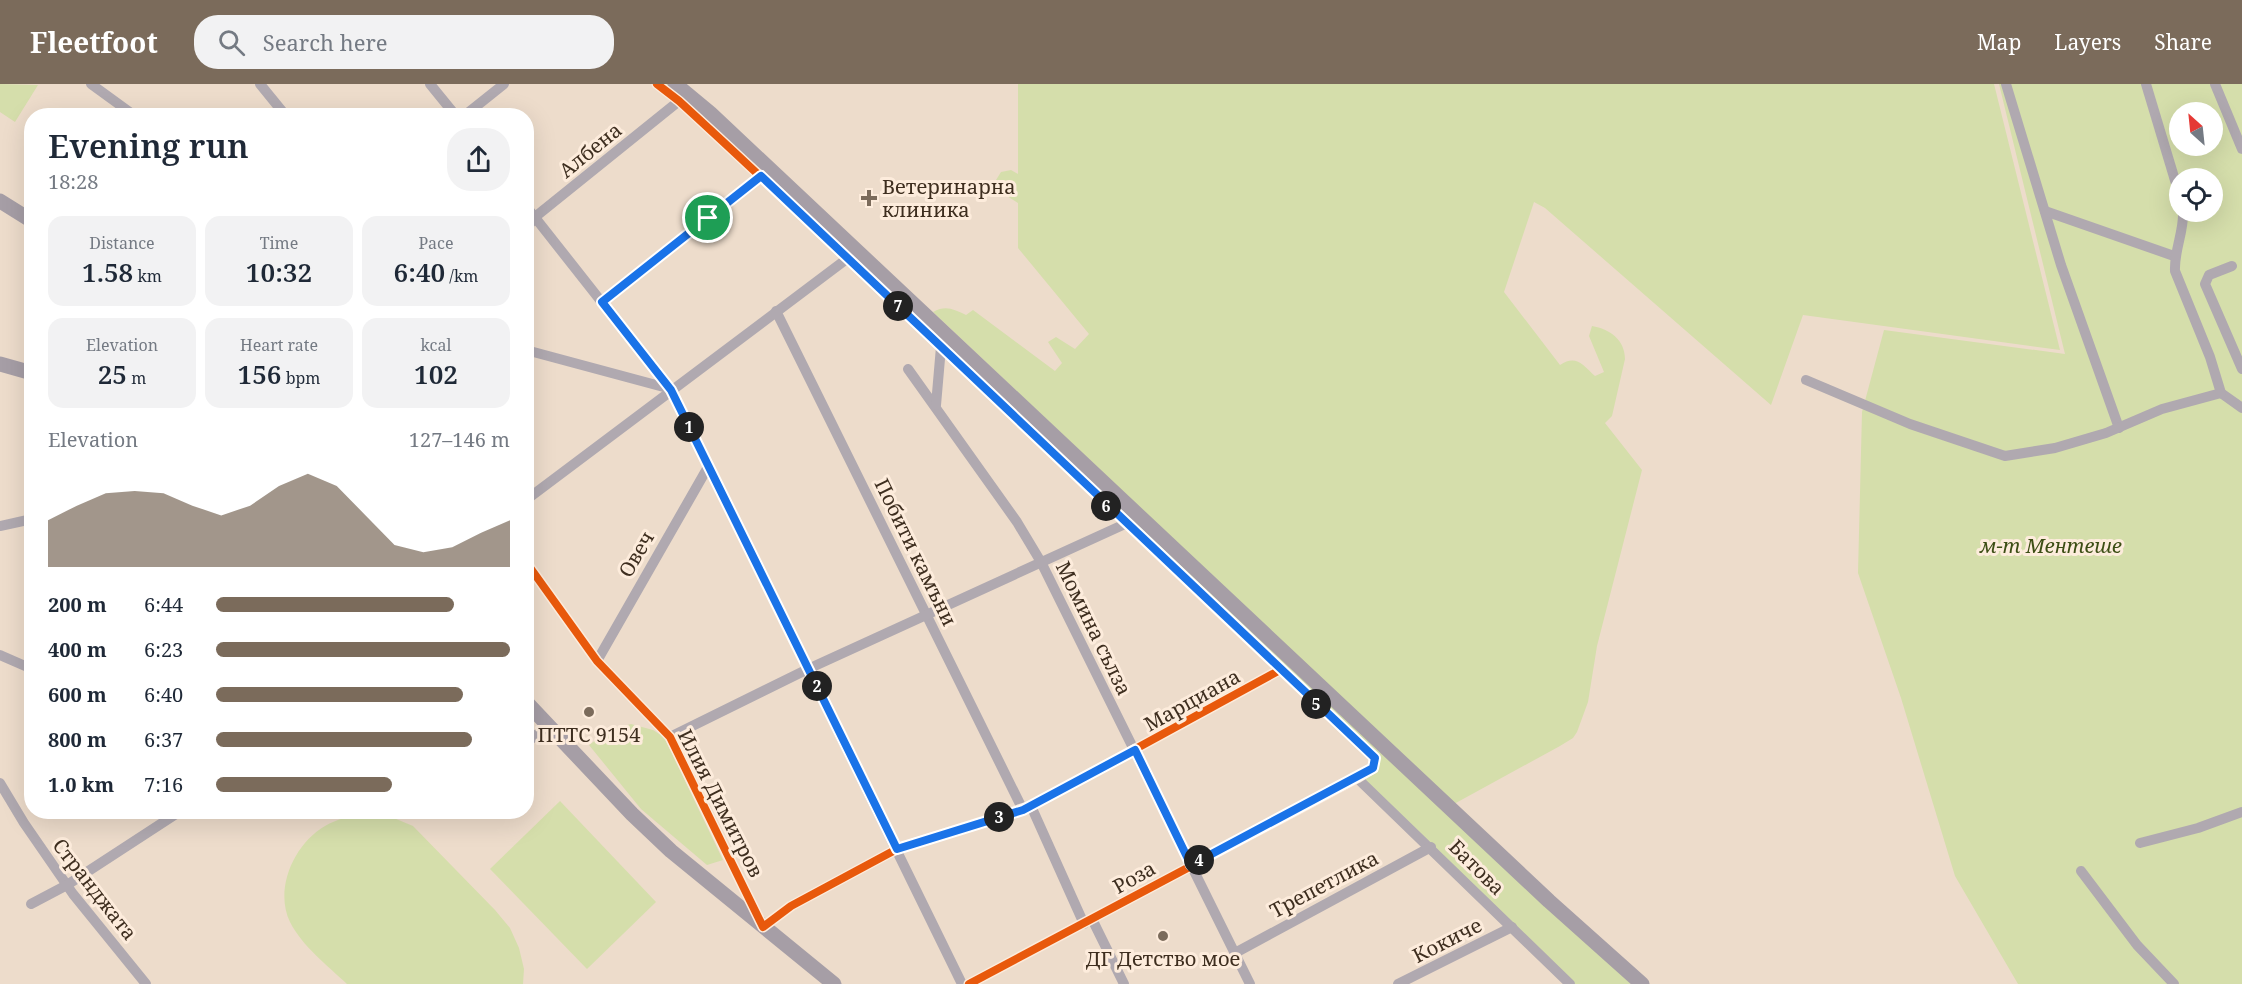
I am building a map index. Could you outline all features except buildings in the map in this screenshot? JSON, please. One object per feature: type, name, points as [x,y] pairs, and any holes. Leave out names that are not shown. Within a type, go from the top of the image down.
[{"type":"main road","points":[[675,84],[710,113],[1549,901],[1642,984]]},
{"type":"main road","points":[[0,201],[24,216]]},
{"type":"main road","points":[[0,364],[24,371]]},
{"type":"main road","points":[[534,710],[632,814],[763,927],[834,984]]},
{"type":"street","points":[[90,84],[124,108]]},
{"type":"street","points":[[260,84],[280,108]]},
{"type":"street","points":[[430,84],[450,108]]},
{"type":"street","points":[[474,108],[504,84]]},
{"type":"street","points":[[657,84],[679,101],[761,176],[1280,670]]},
{"type":"street","points":[[2006,84],[2045,212],[2119,428]]},
{"type":"street","points":[[2146,84],[2171,168]]},
{"type":"street","points":[[2215,84],[2242,149]]},
{"type":"street","name":"Албена","points":[[535,217],[679,101]]},
{"type":"street","points":[[602,302],[761,176]]},
{"type":"street","points":[[2045,212],[2174,256]]},
{"type":"street","points":[[535,217],[671,390],[962,984]]},
{"type":"street","points":[[2184,222],[2174,256],[2175,271],[2210,357],[2221,393],[2242,408]]},
{"type":"street","points":[[534,494],[848,258]]},
{"type":"street","points":[[2232,266],[2209,275],[2205,284],[2242,369]]},
{"type":"street","name":"Побити камъни","points":[[776,311],[927,614],[1027,808],[1124,984]]},
{"type":"street","points":[[936,405],[941,347]]},
{"type":"street","points":[[534,352],[671,390]]},
{"type":"street","name":"Момина сълза","points":[[908,369],[936,405],[1017,522],[1041,562],[1250,984]]},
{"type":"street","points":[[1806,380],[1910,424],[2005,456],[2055,448],[2119,428],[2162,409],[2221,393]]},
{"type":"street","name":"Овеч","points":[[597,661],[708,467]]},
{"type":"street","points":[[0,526],[24,521]]},
{"type":"street","points":[[670,737],[808,669],[1125,524]]},
{"type":"street","name":"Илия Димитров","points":[[534,573],[597,661],[670,737],[763,927]]},
{"type":"street","points":[[0,655],[24,666]]},
{"type":"street","name":"Марциана","points":[[763,927],[791,906],[897,849],[1027,808],[1280,670]]},
{"type":"street","name":"Роза","points":[[969,984],[1373,768],[1376,763],[1375,758],[1280,670]]},
{"type":"street","points":[[534,737],[549,725]]},
{"type":"street","name":"Батова","points":[[1357,778],[1431,847],[1570,984]]},
{"type":"street","name":"Странджата","points":[[0,783],[67,885],[146,984]]},
{"type":"street","points":[[2140,843],[2198,828],[2242,812]]},
{"type":"street","points":[[31,904],[67,885],[168,819]]},
{"type":"street","name":"Трепетлика","points":[[1235,953],[1431,847]]},
{"type":"street","points":[[2081,872],[2137,945],[2174,984]]},
{"type":"street","name":"Кокиче","points":[[1398,984],[1512,927]]},
{"type":"green space","points":[[0,84],[38,85],[15,122],[0,112]]},
{"type":"green space","points":[[657,84],[669,84],[1631,984],[1570,984],[1357,778],[1376,763]]},
{"type":"green space","points":[[1018,84],[1994,84],[2060,350],[1803,315],[1771,405],[1545,208],[1534,202],[1504,292],[1560,365],[1575,361],[1595,376],[1604,372],[1589,336],[1592,326],[1605,330],[1619,341],[1625,359],[1612,416],[1605,423],[1642,470],[1597,646],[1588,702],[1577,732],[1573,738],[1560,746],[1454,804],[933,312],[950,309],[966,315],[973,310],[1055,371],[1062,363],[1048,342],[1056,337],[1075,349],[1089,334],[1018,248],[1018,203],[999,191],[996,180],[1001,172],[1011,170],[1018,174]]},
{"type":"green space","name":"м-т Ментeше","points":[[1999,84],[2242,84],[2242,984],[2018,984],[1955,876],[1901,698],[1858,573],[1862,412],[1884,330],[2065,354]]},
{"type":"green space","points":[[631,724],[653,730],[664,737],[723,860],[707,865],[641,809],[589,745],[610,730]]},
{"type":"green space","points":[[560,801],[656,902],[587,969],[490,869]]},
{"type":"green space","points":[[396,819],[413,826],[510,928],[519,948],[524,969],[523,984],[347,984],[308,947],[295,931],[290,922],[284,896],[290,868],[304,844],[314,834],[334,821]]},
{"type":"cycle path","points":[[657,84],[679,101],[767,182],[1375,758],[1373,768],[1357,778],[969,984]]},
{"type":"cycle path","points":[[534,573],[597,661],[670,737],[763,927],[791,906],[897,849],[1031,806],[1280,670]]},
{"type":"place","name":"Ветеринарна клиника","points":[[869,198]]},
{"type":"place","name":"ПТТС 9154","points":[[589,712]]},
{"type":"place","name":"ДГ Детство мое","points":[[1163,936]]},
{"type":"route","points":[[761,176],[1125,524],[1375,758],[1376,763],[1373,768],[1191,865],[1135,750],[1023,810],[897,849],[671,390],[602,302],[708,218],[761,176]]}]
